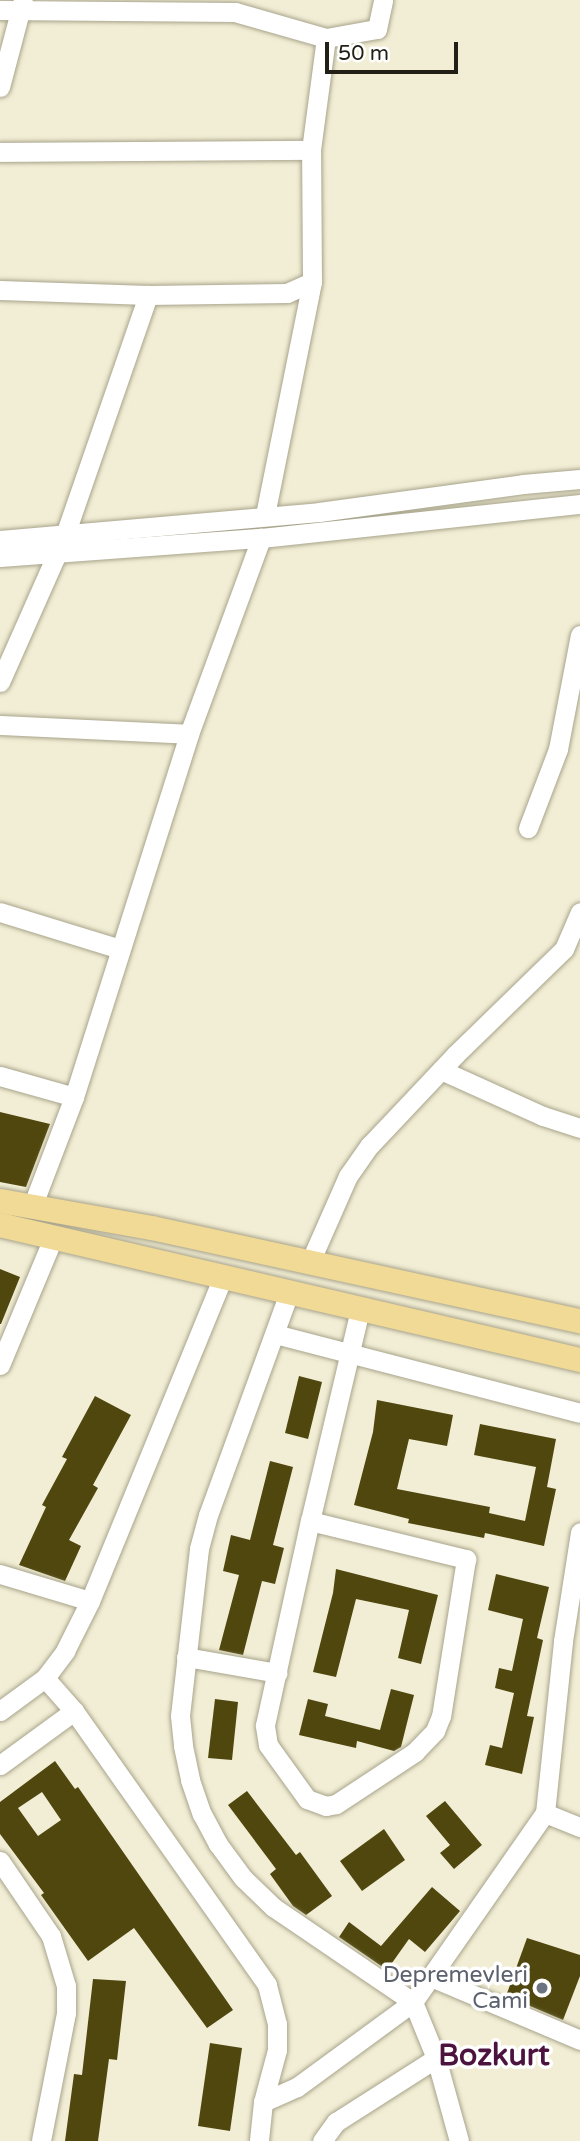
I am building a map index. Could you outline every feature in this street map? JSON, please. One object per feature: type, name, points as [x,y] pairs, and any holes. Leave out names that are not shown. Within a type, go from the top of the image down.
[{"type":"main road","points":[[0,1201],[152,1228],[580,1321]]},
{"type":"main road","points":[[0,1225],[290,1290],[580,1360]]},
{"type":"street","points":[[0,10],[22,5],[235,12],[327,38],[377,29],[383,0]]},
{"type":"street","points":[[0,87],[22,5]]},
{"type":"street","points":[[265,515],[312,282],[311,150],[327,38]]},
{"type":"street","points":[[0,152],[311,150]]},
{"type":"street","points":[[0,290],[148,295],[287,293],[312,282]]},
{"type":"street","points":[[0,682],[61,543],[148,295]]},
{"type":"street","points":[[0,557],[61,543],[265,515],[319,512],[523,484],[580,479]]},
{"type":"street","points":[[0,540],[61,543],[261,538],[580,505]]},
{"type":"street","points":[[32,1207],[74,1097],[188,734],[261,538]]},
{"type":"street","points":[[528,828],[558,749],[580,635]]},
{"type":"street","points":[[0,725],[188,734]]},
{"type":"street","points":[[0,912],[120,949]]},
{"type":"street","points":[[310,1262],[348,1176],[370,1145],[440,1070],[564,949],[580,912]]},
{"type":"street","points":[[440,1070],[542,1116],[580,1128]]},
{"type":"street","points":[[0,1076],[74,1097]]},
{"type":"street","points":[[0,1365],[53,1238]]},
{"type":"street","points":[[0,1711],[44,1678],[65,1651],[90,1601],[223,1277]]},
{"type":"street","points":[[290,1290],[199,1549],[180,1716],[183,1746],[194,1791],[218,1844],[243,1878],[273,1907],[413,2003],[436,2058],[459,2141]]},
{"type":"street","points":[[310,1521],[466,1559],[441,1716],[435,1731],[415,1752],[336,1804],[314,1804],[307,1800],[268,1745],[265,1734],[310,1521],[360,1309]]},
{"type":"street","points":[[275,1334],[580,1413]]},
{"type":"street","points":[[264,2102],[298,2087],[413,2003],[545,1813],[573,1623],[580,1532]]},
{"type":"street","points":[[0,1574],[90,1601]]},
{"type":"street","points":[[186,1657],[278,1673]]},
{"type":"street","points":[[44,1678],[74,1711],[267,1985],[274,2004],[277,2037],[259,2141]]},
{"type":"street","points":[[0,1765],[74,1711]]},
{"type":"street","points":[[545,1813],[580,1827]]},
{"type":"street","points":[[0,1861],[51,1936],[66,1986],[66,2013],[41,2141]]},
{"type":"street","points":[[431,1977],[580,2040]]},
{"type":"street","points":[[322,2141],[336,2122],[436,2058]]},
{"type":"building","points":[[0,1112],[50,1124],[26,1187],[0,1182]]},
{"type":"building","points":[[0,1269],[20,1277],[1,1324],[0,1324]]},
{"type":"building","points":[[299,1376],[322,1382],[308,1439],[285,1433]]},
{"type":"building","points":[[95,1396],[131,1415],[93,1485],[98,1488],[69,1540],[81,1546],[65,1581],[19,1565],[46,1507],[42,1505],[67,1459],[62,1457]]},
{"type":"building","points":[[377,1400],[453,1415],[447,1446],[409,1439],[397,1489],[490,1507],[489,1513],[525,1521],[536,1467],[474,1455],[480,1424],[556,1439],[547,1487],[556,1489],[544,1546],[485,1533],[484,1538],[408,1523],[409,1519],[354,1505],[373,1432]]},
{"type":"building","points":[[270,1461],[293,1467],[273,1545],[284,1548],[275,1584],[262,1581],[243,1655],[219,1650],[239,1575],[223,1571],[231,1535],[250,1540]]},
{"type":"building","points":[[336,1569],[438,1595],[421,1664],[398,1658],[409,1610],[356,1599],[336,1677],[313,1672],[333,1593]]},
{"type":"building","points":[[496,1574],[549,1587],[537,1638],[543,1640],[527,1716],[534,1717],[522,1774],[485,1765],[490,1745],[502,1748],[514,1693],[495,1688],[499,1668],[512,1671],[523,1619],[488,1610]]},
{"type":"building","points":[[391,1689],[414,1695],[401,1747],[394,1751],[357,1741],[356,1748],[299,1735],[308,1699],[328,1704],[325,1716],[380,1730]]},
{"type":"building","points":[[215,1699],[238,1702],[232,1760],[208,1758]]},
{"type":"building","points":[[55,1761],[75,1789],[78,1787],[233,2010],[207,2028],[134,1928],[88,1961],[41,1895],[44,1893],[0,1834],[0,1802]],"holes":[[[42,1792],[61,1820],[38,1836],[18,1808]]]},
{"type":"building","points":[[247,1791],[296,1855],[300,1852],[332,1896],[306,1915],[293,1906],[270,1874],[276,1869],[228,1805]]},
{"type":"building","points":[[445,1801],[482,1845],[454,1869],[440,1853],[450,1845],[426,1816]]},
{"type":"building","points":[[384,1829],[405,1860],[362,1891],[340,1861]]},
{"type":"building","points":[[432,1887],[460,1911],[425,1952],[409,1939],[387,1970],[339,1937],[349,1922],[381,1946]]},
{"type":"building","name":"Depremevleri Cami","points":[[527,1938],[580,1955],[580,1976],[563,2020],[506,1996]]},
{"type":"building","points":[[93,1979],[126,1981],[117,2060],[109,2059],[98,2141],[65,2141],[74,2074],[82,2075]]},
{"type":"building","points":[[210,2043],[242,2048],[230,2131],[198,2126]]},
{"type":"place","name":"Depremevleri Cami","points":[[542,1988]]},
{"type":"district","name":"Bozkurt","points":[[494,2056]]}]
